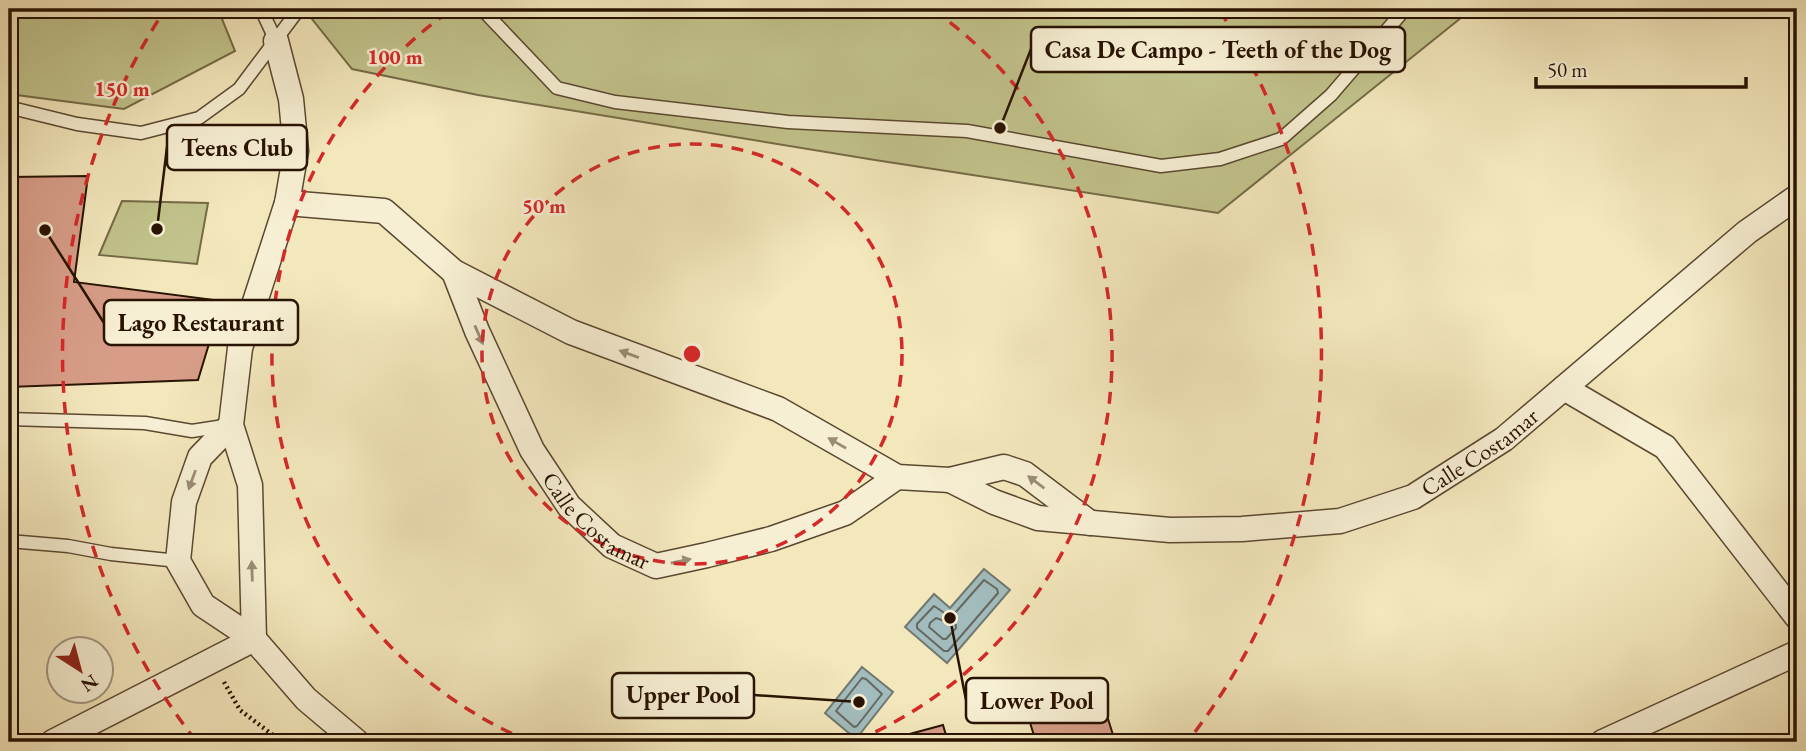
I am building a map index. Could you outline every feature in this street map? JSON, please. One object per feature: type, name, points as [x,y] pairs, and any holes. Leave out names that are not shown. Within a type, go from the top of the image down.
[{"type":"street","points":[[254,639],[250,485],[231,425],[240,348],[287,203],[296,151],[291,99],[276,41]]},
{"type":"street","name":"Calle Costamar","points":[[950,480],[994,502],[1038,518],[1170,530],[1242,529],[1339,521],[1413,497],[1504,439],[1747,232],[1797,197]]},
{"type":"street","name":"Calle Costamar","points":[[287,203],[384,211],[454,272],[571,332],[778,410],[897,477],[950,480],[1004,467],[1025,474],[1091,523]]},
{"type":"street","name":"Calle Costamar","points":[[454,272],[477,331],[532,450],[569,506],[612,546],[656,566],[771,540],[845,513],[897,477]]},
{"type":"street","points":[[1564,388],[1665,447],[1797,618]]},
{"type":"street","points":[[231,425],[200,457],[184,502],[178,561],[203,604],[254,639],[306,699],[347,740]]},
{"type":"street","points":[[53,742],[254,639]]},
{"type":"street","points":[[1603,742],[1797,653]]},
{"type":"lane","points":[[261,9],[276,41]]},
{"type":"lane","points":[[9,109],[16,108],[77,124],[141,133],[199,118],[239,89],[299,9]]},
{"type":"lane","points":[[482,9],[557,88],[615,102],[788,122],[967,131],[1161,166],[1220,159],[1281,139],[1331,95],[1405,9]]},
{"type":"lane","points":[[9,419],[145,423],[192,431],[231,425]]},
{"type":"lane","points":[[9,541],[178,561]]},
{"type":"path","points":[[211,660],[240,710],[282,742]]},
{"type":"green space","points":[[9,9],[218,9],[235,51],[124,109],[9,94]]},
{"type":"green space","points":[[304,9],[1472,9],[1218,213],[478,95],[352,69]]},
{"type":"green space","points":[[122,201],[208,203],[197,264],[99,255]]},
{"type":"water","points":[[984,569],[1010,590],[947,663],[905,627],[934,594],[950,608]]},
{"type":"water","points":[[862,667],[893,692],[856,739],[825,713]]},
{"type":"building","points":[[88,176],[74,282],[222,301],[198,380],[9,387],[9,177]]},
{"type":"building","points":[[1099,690],[1114,738],[1102,742],[1036,742],[1027,713]]},
{"type":"building","points":[[943,725],[948,742],[880,742]]},
{"type":"place","name":"Casa De Campo - Teeth of the Dog","points":[[1000,128]]},
{"type":"place","name":"Teens Club","points":[[157,229]]},
{"type":"place","name":"Lago Restaurant","points":[[45,230]]},
{"type":"place","name":"Lower Pool","points":[[950,618]]},
{"type":"place","name":"Upper Pool","points":[[859,702]]}]
